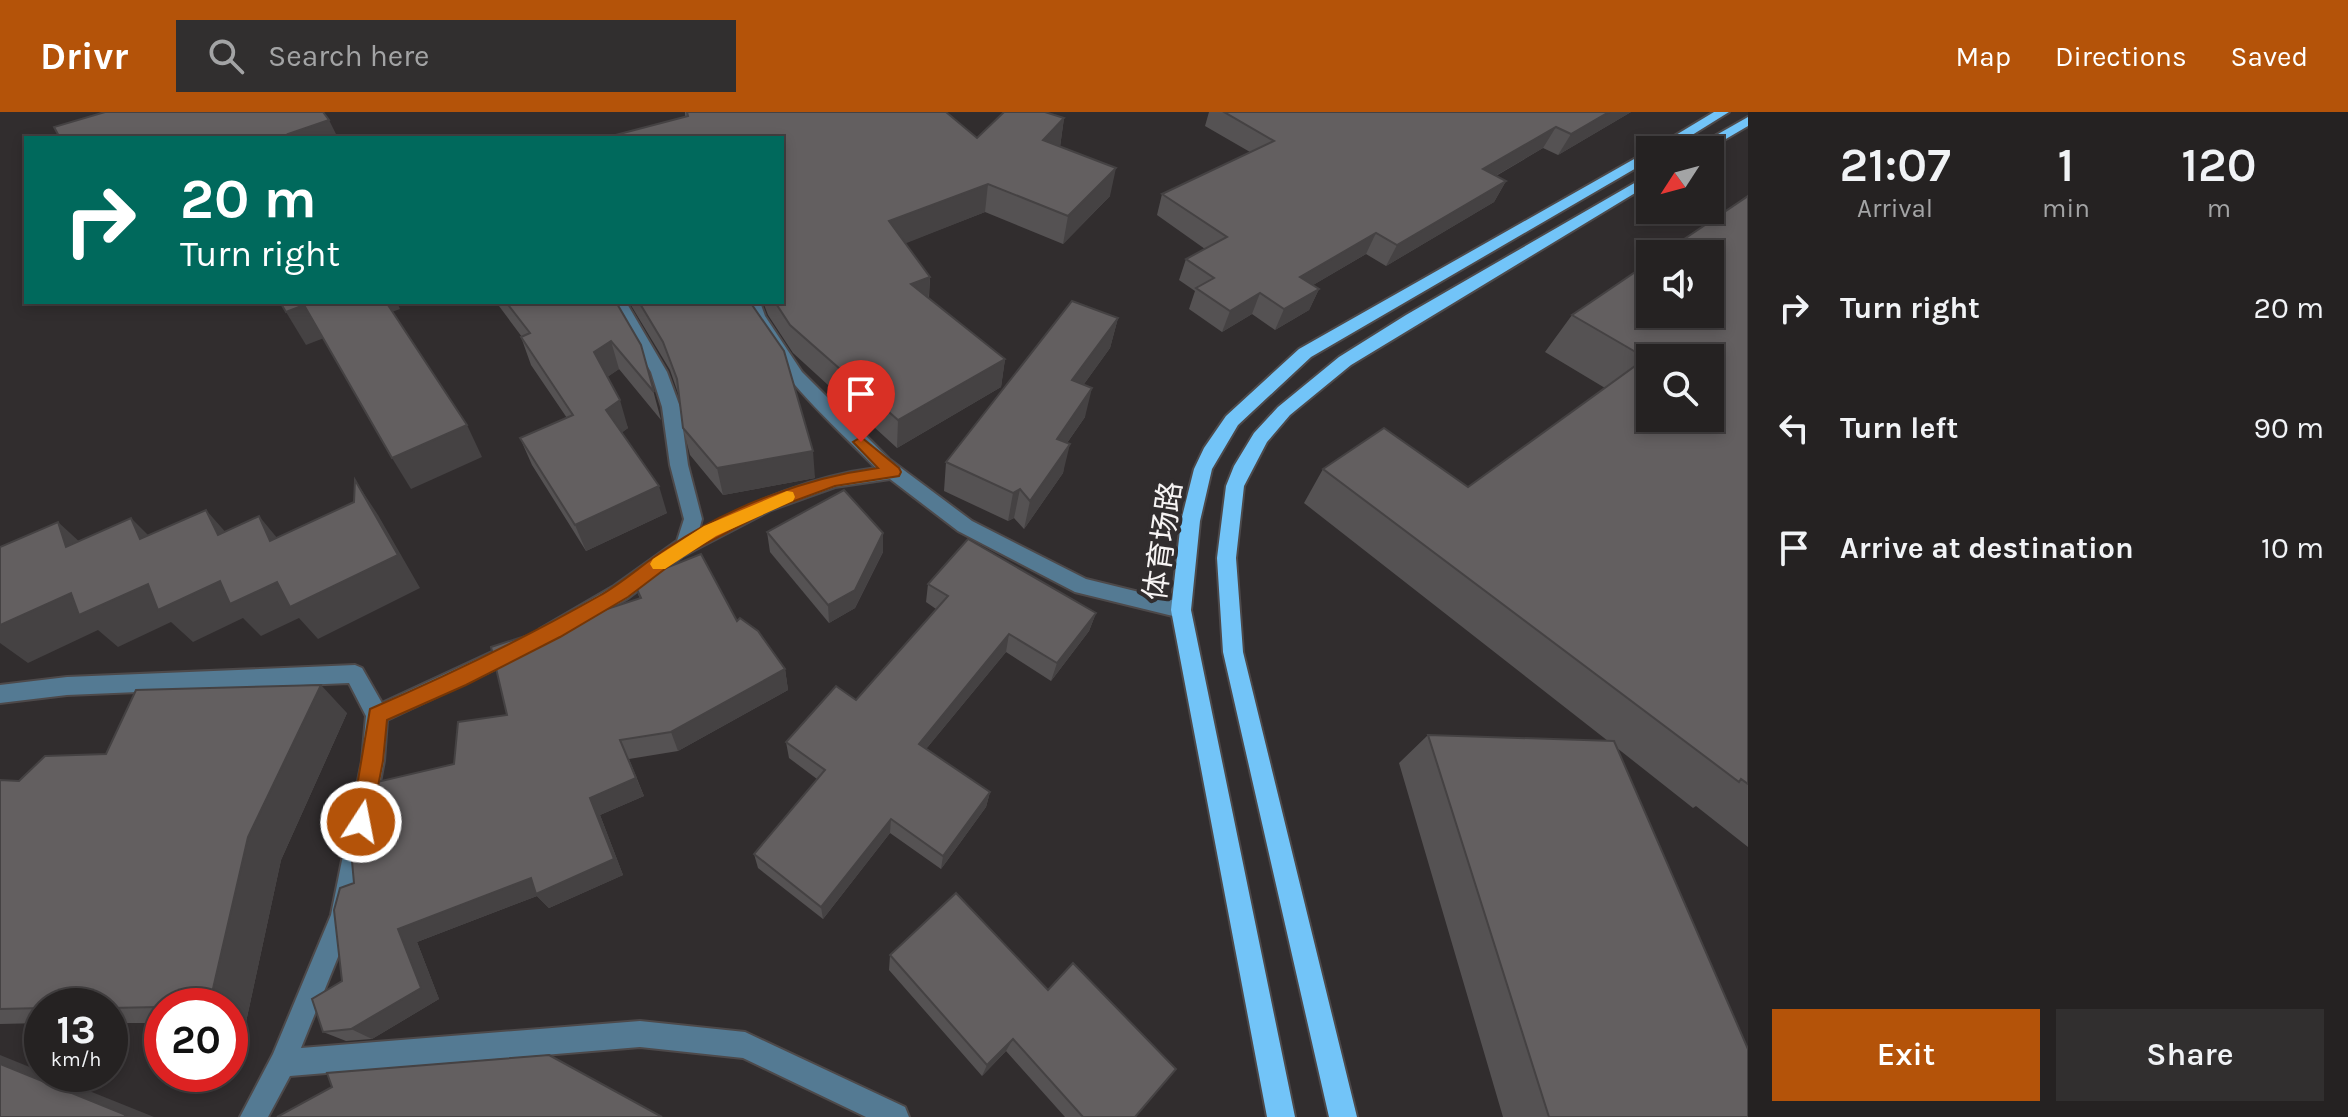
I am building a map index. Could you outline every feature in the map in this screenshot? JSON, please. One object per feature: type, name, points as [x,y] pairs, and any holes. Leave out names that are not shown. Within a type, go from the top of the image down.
[{"type":"main road","points":[[1682,136],[1723,112]]},
{"type":"main road","points":[[1722,136],[1748,121]]},
{"type":"main road","name":"体育场路","points":[[1281,1117],[1181,610],[1186,549],[1203,466],[1230,423],[1261,389],[1305,353],[1636,162]]},
{"type":"main road","name":"体育场路","points":[[1343,1117],[1233,652],[1227,588],[1228,552],[1231,511],[1243,466],[1278,417],[1377,338],[1636,186]]},
{"type":"street","points":[[619,304],[659,372],[671,407],[679,465],[693,519],[686,545]]},
{"type":"street","points":[[753,304],[757,316],[796,376],[893,472],[965,526],[1082,586],[1181,610]]},
{"type":"street","points":[[377,715],[460,679],[554,631],[621,592],[686,545],[764,505],[834,480],[893,472]]},
{"type":"street","points":[[0,694],[67,686],[355,674],[377,715],[373,761],[343,915],[282,1063],[254,1117]]},
{"type":"street","points":[[282,1063],[640,1034],[745,1045],[895,1117]]},
{"type":"building","points":[[105,112],[323,112],[329,120],[288,134],[290,136],[59,136],[54,127]]},
{"type":"building","points":[[687,112],[946,112],[977,138],[1004,112],[1045,112],[1064,118],[1043,140],[1116,168],[1068,216],[988,184],[889,221],[930,277],[911,284],[1005,359],[898,420],[790,325],[776,304],[784,304],[784,136],[612,136],[688,116]]},
{"type":"building","points":[[1224,112],[1609,112],[1571,134],[1556,127],[1483,169],[1506,181],[1397,245],[1376,233],[1300,277],[1319,289],[1284,309],[1260,293],[1230,311],[1196,288],[1214,278],[1186,259],[1227,237],[1162,194],[1274,141]]},
{"type":"building","points":[[1748,196],[1748,784],[1741,779],[1739,782],[1323,469],[1384,428],[1468,487],[1636,365],[1636,432],[1724,432],[1724,344],[1636,344],[1636,352],[1572,315],[1636,272],[1636,328],[1724,328],[1724,240],[1683,240],[1706,224],[1724,224],[1724,212]]},
{"type":"building","points":[[1072,301],[1118,318],[1072,380],[1092,388],[1057,439],[1070,444],[1030,501],[1020,489],[1013,493],[946,462]]},
{"type":"building","points":[[281,304],[387,304],[467,425],[392,458],[304,305],[286,312]]},
{"type":"building","points":[[508,304],[617,304],[641,345],[654,392],[611,341],[594,352],[620,400],[606,410],[659,486],[575,525],[520,438],[573,415],[521,337],[530,333]]},
{"type":"building","points":[[640,304],[751,304],[784,351],[813,451],[717,468],[683,428],[677,379],[663,342]]},
{"type":"building","points":[[355,480],[398,555],[290,607],[277,582],[230,604],[220,581],[158,610],[148,584],[79,615],[71,593],[0,625],[0,547],[58,522],[66,547],[131,518],[140,539],[206,510],[218,535],[259,516],[270,541],[354,502]]},
{"type":"building","points":[[844,490],[883,533],[855,590],[828,605],[767,532]]},
{"type":"building","points":[[968,539],[1096,613],[1057,663],[1009,634],[919,744],[990,792],[943,856],[891,819],[821,907],[754,854],[825,770],[786,742],[836,686],[856,700],[948,596],[928,584]]},
{"type":"building","points":[[701,554],[737,621],[740,618],[758,631],[785,669],[671,732],[620,740],[636,778],[590,798],[614,859],[536,894],[531,878],[398,929],[421,988],[351,1029],[323,1032],[312,999],[342,981],[334,910],[340,888],[354,883],[352,861],[355,859],[356,807],[360,786],[454,764],[458,722],[507,715],[491,647],[641,598],[633,581]]},
{"type":"building","points":[[321,685],[248,837],[213,988],[144,988],[144,1007],[128,1008],[128,988],[24,988],[24,1008],[0,1009],[0,780],[19,781],[45,756],[106,754],[136,690]]},
{"type":"building","points":[[1428,735],[1614,741],[1748,1049],[1748,1117],[1549,1117]]},
{"type":"building","points":[[956,893],[1048,990],[1073,963],[1176,1069],[1135,1117],[1083,1117],[1013,1039],[987,1065],[890,955]]},
{"type":"building","points":[[549,1055],[662,1117],[277,1117],[332,1087],[327,1073]]},
{"type":"building","points":[[0,1064],[24,1074],[24,1092],[69,1092],[126,1115],[124,1117],[0,1117]]},
{"type":"slow traffic","points":[[659,564],[710,531],[787,497]]},
{"type":"route","points":[[361,822],[373,761],[377,715],[460,679],[554,631],[621,592],[676,551],[764,505],[834,480],[893,472],[861,442]]}]
